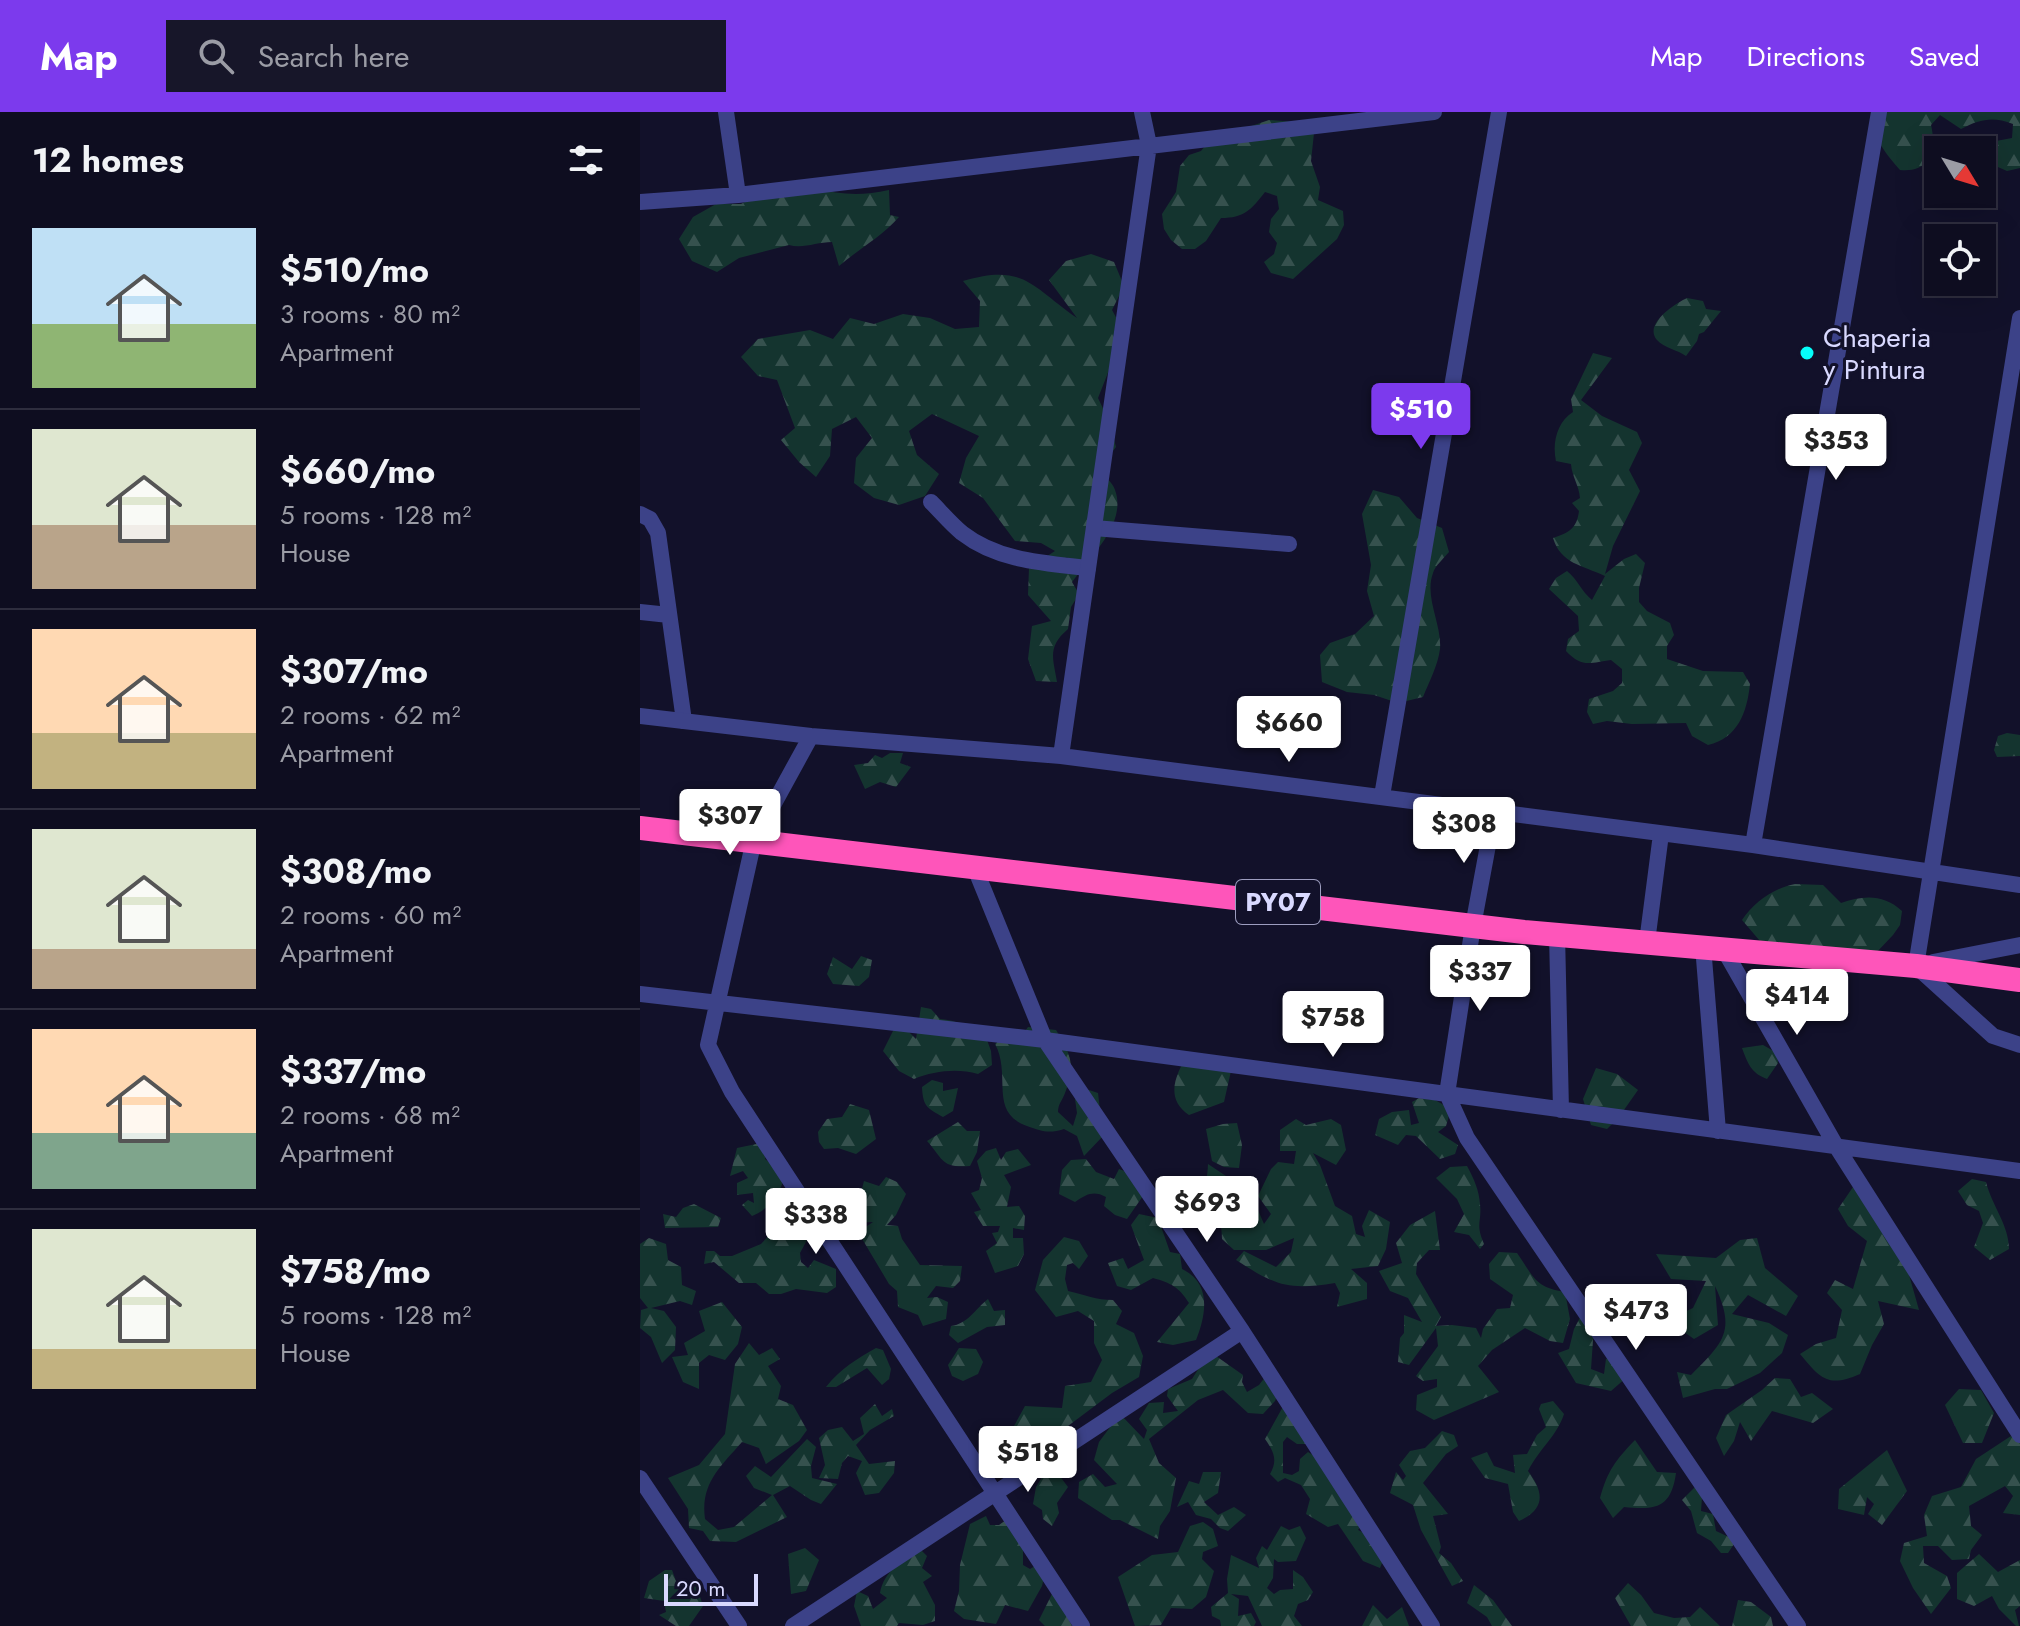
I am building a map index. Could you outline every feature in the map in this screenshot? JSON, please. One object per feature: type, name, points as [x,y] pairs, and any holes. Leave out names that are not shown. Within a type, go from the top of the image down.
[{"type":"highway","name":"PY07","points":[[640,828],[1473,926],[1916,966],[2020,980]]},
{"type":"street","points":[[726,112],[738,195]]},
{"type":"street","points":[[1061,756],[1149,145],[1142,112]]},
{"type":"street","points":[[640,202],[738,195],[1434,112]]},
{"type":"street","points":[[1382,796],[1499,112]]},
{"type":"street","points":[[1753,845],[1879,112]]},
{"type":"street","points":[[1916,966],[2020,318]]},
{"type":"street","points":[[931,502],[962,532],[984,547],[1004,555],[1088,568]]},
{"type":"street","points":[[640,514],[650,519],[658,533],[684,721]]},
{"type":"street","points":[[1094,528],[1289,544]]},
{"type":"street","points":[[640,612],[669,615]]},
{"type":"street","points":[[640,716],[811,736],[1061,756],[1753,845],[2020,885]]},
{"type":"street","points":[[811,736],[754,840],[708,1045],[732,1092],[1082,1626]]},
{"type":"street","points":[[1494,813],[1447,1094],[1467,1138],[1798,1626]]},
{"type":"street","points":[[1647,942],[1661,834]]},
{"type":"street","points":[[974,866],[1045,1040],[1242,1331],[1432,1626]]},
{"type":"street","points":[[1557,934],[1561,1110]]},
{"type":"street","points":[[1916,966],[2020,945]]},
{"type":"street","points":[[1713,947],[1718,1131]]},
{"type":"street","points":[[1713,947],[2020,1435]]},
{"type":"street","points":[[1916,966],[1993,1036],[2020,1045]]},
{"type":"street","points":[[640,994],[1045,1040],[2020,1171]]},
{"type":"street","points":[[793,1626],[1242,1331]]},
{"type":"street","points":[[640,1478],[739,1626]]},
{"type":"green space","points":[[1871,112],[2020,112],[2020,168],[2007,171],[1996,166],[1996,141],[2012,138],[2013,124],[1987,120],[1961,129],[1940,115],[1931,125],[1933,136],[1924,136],[1924,165],[1900,170],[1876,136]]},
{"type":"green space","points":[[1269,120],[1296,122],[1314,133],[1311,161],[1320,187],[1318,200],[1343,211],[1344,225],[1337,239],[1293,279],[1271,273],[1264,262],[1274,254],[1277,243],[1269,232],[1271,219],[1279,209],[1277,196],[1265,192],[1246,212],[1221,218],[1206,241],[1195,249],[1182,249],[1164,229],[1162,214],[1176,192],[1180,166],[1189,155],[1201,151],[1210,140]]},
{"type":"green space","points":[[814,188],[852,194],[889,190],[890,215],[899,217],[839,266],[832,242],[789,245],[739,258],[717,272],[692,261],[679,239],[693,217],[716,204],[741,204],[763,193]]},
{"type":"green space","points":[[1091,254],[1114,262],[1124,286],[1112,310],[1124,332],[1098,398],[1116,447],[1099,469],[1114,487],[1117,510],[1110,530],[1087,563],[1065,557],[1082,569],[1072,582],[1079,594],[1071,607],[1068,629],[1054,647],[1057,682],[1036,681],[1028,659],[1032,626],[1051,621],[1028,595],[1029,568],[1055,551],[1041,543],[1015,541],[983,498],[959,483],[966,458],[979,436],[932,414],[909,431],[917,455],[939,474],[925,496],[899,505],[874,498],[854,483],[856,458],[872,438],[856,417],[832,429],[830,456],[816,477],[781,440],[795,428],[777,380],[758,376],[741,357],[758,339],[810,330],[833,339],[850,318],[874,324],[903,314],[930,318],[955,329],[979,327],[980,301],[963,281],[984,276],[1014,276],[1026,281],[1077,318],[1049,280],[1066,261]]},
{"type":"green space","points":[[1687,298],[1703,301],[1706,309],[1721,311],[1699,334],[1686,356],[1660,343],[1654,334],[1654,327],[1663,315]]},
{"type":"green space","points":[[1593,353],[1612,358],[1581,400],[1602,416],[1637,432],[1642,443],[1629,470],[1640,491],[1613,546],[1605,574],[1636,554],[1645,563],[1639,602],[1647,611],[1670,623],[1674,635],[1667,646],[1667,659],[1703,671],[1743,672],[1750,684],[1743,714],[1734,730],[1718,742],[1708,745],[1692,736],[1686,723],[1607,721],[1593,724],[1587,712],[1589,699],[1613,691],[1622,683],[1622,669],[1611,660],[1582,662],[1566,651],[1568,639],[1579,631],[1578,616],[1549,589],[1556,578],[1567,571],[1592,600],[1605,576],[1567,559],[1553,538],[1571,529],[1578,517],[1579,511],[1572,503],[1580,498],[1571,464],[1556,461],[1555,447],[1563,421],[1573,412],[1571,399]]},
{"type":"green space","points":[[1373,490],[1399,497],[1417,518],[1442,528],[1449,552],[1433,573],[1431,582],[1440,640],[1435,667],[1423,697],[1398,703],[1374,695],[1347,692],[1322,682],[1320,655],[1330,643],[1355,634],[1374,616],[1367,591],[1371,565],[1362,514]]},
{"type":"green space","points":[[2007,733],[2020,735],[2020,756],[1997,757],[1994,750],[1998,736]]},
{"type":"green space","points":[[890,753],[903,753],[900,763],[911,767],[896,787],[880,782],[865,789],[854,765],[868,763],[875,755],[882,758]]},
{"type":"green space","points":[[1795,884],[1823,885],[1841,903],[1857,898],[1888,901],[1902,911],[1900,925],[1874,955],[1760,941],[1742,920],[1765,897]]},
{"type":"green space","points":[[861,956],[872,960],[869,977],[859,986],[833,984],[827,974],[833,957],[852,969]]},
{"type":"green space","points":[[921,1007],[931,1009],[940,1019],[983,1029],[991,1051],[992,1065],[978,1074],[946,1071],[914,1079],[899,1071],[883,1051],[895,1027],[907,1030],[916,1039]]},
{"type":"green space","points":[[1028,1027],[1056,1030],[1065,1046],[1071,1068],[1058,1112],[1073,1126],[1077,1113],[1075,1099],[1083,1088],[1098,1093],[1103,1136],[1084,1156],[1077,1136],[1064,1129],[1045,1131],[1027,1126],[1008,1112],[1004,1102],[1000,1056],[995,1044],[1008,1033],[1021,1037]]},
{"type":"green space","points":[[1763,1045],[1777,1053],[1778,1063],[1767,1079],[1751,1067],[1742,1048]]},
{"type":"green space","points":[[1188,1054],[1231,1071],[1224,1102],[1189,1115],[1181,1108],[1175,1094],[1176,1078]]},
{"type":"green space","points":[[1596,1068],[1617,1074],[1638,1090],[1607,1129],[1591,1125],[1583,1099]]},
{"type":"green space","points":[[932,1080],[943,1083],[943,1091],[958,1088],[953,1111],[943,1117],[925,1103],[922,1087]]},
{"type":"green space","points":[[1419,1098],[1435,1100],[1451,1109],[1446,1126],[1438,1132],[1458,1145],[1455,1154],[1440,1159],[1416,1136],[1406,1135],[1398,1145],[1375,1135],[1379,1119],[1392,1112],[1409,1110],[1411,1125],[1419,1123],[1412,1102]]},
{"type":"green space","points":[[850,1104],[869,1110],[876,1139],[856,1154],[838,1148],[824,1149],[818,1132],[827,1119],[842,1117]]},
{"type":"green space","points":[[1296,1119],[1306,1125],[1331,1119],[1341,1125],[1346,1150],[1336,1165],[1313,1153],[1335,1206],[1352,1216],[1356,1234],[1365,1237],[1362,1226],[1369,1210],[1390,1222],[1386,1249],[1378,1266],[1351,1269],[1367,1283],[1367,1299],[1337,1307],[1340,1293],[1335,1283],[1305,1286],[1282,1284],[1236,1260],[1244,1251],[1276,1267],[1291,1252],[1294,1238],[1266,1250],[1234,1250],[1222,1239],[1220,1221],[1207,1193],[1208,1164],[1226,1176],[1243,1178],[1247,1205],[1254,1201],[1264,1224],[1271,1214],[1258,1196],[1271,1169],[1278,1162],[1294,1164],[1296,1151],[1280,1151],[1280,1130]]},
{"type":"green space","points":[[958,1122],[967,1131],[980,1131],[977,1152],[970,1166],[948,1164],[927,1141]]},
{"type":"green space","points":[[1237,1123],[1242,1145],[1239,1168],[1224,1167],[1212,1161],[1206,1129]]},
{"type":"green space","points":[[761,1143],[769,1145],[765,1159],[785,1175],[774,1200],[752,1216],[742,1205],[748,1200],[754,1203],[753,1193],[737,1195],[737,1183],[748,1178],[743,1171],[730,1176],[737,1148]]},
{"type":"green space","points":[[996,1148],[1001,1160],[1006,1152],[1018,1149],[1031,1165],[1004,1175],[1011,1187],[1007,1207],[1019,1206],[1025,1216],[1024,1230],[1013,1228],[1013,1238],[1023,1238],[1024,1254],[1018,1266],[995,1273],[986,1251],[997,1243],[992,1233],[998,1232],[1000,1226],[983,1226],[974,1212],[981,1210],[971,1193],[979,1190],[982,1178],[977,1161],[986,1151]]},
{"type":"green space","points":[[1086,1159],[1096,1172],[1114,1179],[1119,1169],[1140,1177],[1145,1193],[1127,1219],[1115,1215],[1104,1206],[1106,1197],[1102,1195],[1090,1194],[1075,1202],[1059,1194],[1062,1170],[1071,1160]]},
{"type":"green space","points":[[1467,1166],[1479,1199],[1479,1227],[1484,1244],[1480,1249],[1469,1235],[1454,1232],[1464,1214],[1457,1199],[1436,1178],[1450,1167]]},
{"type":"green space","points":[[886,1177],[897,1182],[906,1194],[896,1215],[887,1225],[898,1226],[902,1239],[920,1265],[962,1266],[960,1281],[953,1288],[936,1286],[927,1298],[937,1297],[948,1302],[946,1319],[923,1326],[918,1315],[898,1307],[897,1291],[889,1284],[858,1232],[873,1222],[853,1223],[864,1181],[879,1186]]},
{"type":"green space","points":[[1972,1179],[1986,1182],[2008,1240],[2009,1249],[1990,1260],[1974,1247],[1983,1223],[1979,1211],[1967,1205],[1958,1191]]},
{"type":"green space","points":[[1853,1187],[1896,1229],[1919,1310],[1878,1301],[1884,1324],[1860,1374],[1832,1380],[1820,1375],[1800,1354],[1816,1344],[1836,1338],[1842,1310],[1827,1293],[1835,1280],[1853,1289],[1867,1241],[1848,1226],[1838,1209]]},
{"type":"green space","points":[[694,1204],[721,1218],[718,1227],[665,1228],[663,1214],[676,1217],[683,1208]]},
{"type":"green space","points":[[1435,1211],[1440,1250],[1429,1250],[1417,1263],[1416,1274],[1441,1317],[1436,1326],[1476,1328],[1481,1338],[1483,1329],[1497,1309],[1510,1308],[1513,1295],[1490,1279],[1489,1264],[1499,1252],[1517,1253],[1541,1284],[1565,1292],[1570,1319],[1563,1343],[1550,1341],[1525,1328],[1492,1350],[1478,1366],[1499,1392],[1434,1420],[1416,1410],[1417,1395],[1437,1387],[1437,1379],[1423,1381],[1416,1376],[1438,1346],[1436,1328],[1409,1365],[1398,1362],[1404,1315],[1422,1322],[1408,1298],[1390,1291],[1379,1271],[1402,1263],[1396,1243],[1410,1225]]},
{"type":"green space","points":[[1139,1214],[1158,1218],[1170,1252],[1180,1254],[1182,1269],[1198,1282],[1204,1310],[1196,1340],[1173,1345],[1157,1342],[1189,1303],[1174,1286],[1153,1278],[1131,1290],[1117,1286],[1108,1263],[1123,1258],[1128,1269],[1144,1260],[1131,1225]]},
{"type":"green space","points":[[807,1217],[807,1240],[800,1253],[801,1262],[808,1268],[814,1260],[836,1269],[836,1287],[827,1293],[796,1289],[769,1294],[756,1283],[739,1283],[714,1262],[704,1264],[706,1251],[732,1256],[761,1244],[779,1224],[795,1228]]},
{"type":"green space","points":[[1064,1237],[1079,1241],[1088,1256],[1079,1269],[1073,1263],[1067,1265],[1065,1279],[1068,1291],[1113,1300],[1122,1311],[1116,1324],[1134,1333],[1143,1356],[1139,1377],[1068,1426],[1027,1448],[1013,1472],[1004,1457],[1014,1426],[1025,1406],[1062,1408],[1065,1386],[1091,1382],[1102,1360],[1094,1343],[1094,1321],[1078,1311],[1056,1317],[1035,1290],[1043,1260]]},
{"type":"green space","points":[[649,1238],[666,1244],[668,1260],[681,1267],[682,1285],[696,1291],[692,1305],[680,1301],[651,1308],[664,1311],[676,1327],[675,1350],[662,1363],[651,1337],[640,1328],[641,1310],[648,1308],[640,1298],[640,1244]]},
{"type":"green space","points":[[1757,1238],[1765,1268],[1798,1296],[1786,1316],[1748,1295],[1732,1314],[1769,1323],[1788,1335],[1782,1353],[1760,1373],[1727,1389],[1715,1389],[1683,1398],[1677,1372],[1691,1375],[1712,1354],[1723,1335],[1725,1314],[1715,1286],[1718,1325],[1694,1339],[1667,1320],[1693,1308],[1706,1281],[1671,1279],[1656,1254],[1716,1258],[1740,1240]]},
{"type":"green space","points":[[988,1299],[994,1311],[1005,1310],[1005,1325],[987,1327],[958,1343],[949,1335],[951,1326],[967,1319]]},
{"type":"green space","points":[[722,1302],[742,1327],[738,1344],[725,1360],[709,1355],[699,1363],[699,1389],[683,1382],[672,1357],[688,1355],[684,1343],[705,1331],[699,1311]]},
{"type":"green space","points":[[1583,1312],[1594,1326],[1591,1369],[1604,1374],[1606,1359],[1617,1354],[1627,1377],[1611,1391],[1576,1383],[1558,1353],[1569,1349],[1574,1329]]},
{"type":"green space","points":[[749,1343],[759,1355],[772,1348],[780,1359],[768,1366],[781,1386],[778,1399],[793,1405],[807,1430],[799,1441],[766,1464],[759,1448],[742,1442],[713,1477],[706,1496],[705,1519],[718,1530],[734,1527],[772,1495],[754,1488],[746,1476],[755,1466],[771,1477],[807,1439],[816,1447],[811,1466],[812,1478],[837,1484],[821,1504],[790,1486],[773,1495],[787,1517],[736,1542],[710,1541],[703,1531],[689,1528],[688,1509],[668,1478],[699,1465],[725,1434],[735,1364]]},
{"type":"green space","points":[[876,1348],[883,1350],[891,1369],[889,1379],[882,1385],[867,1368],[836,1387],[826,1387],[843,1369]]},
{"type":"green space","points":[[959,1348],[976,1349],[983,1362],[978,1374],[963,1381],[952,1376],[948,1365]]},
{"type":"green space","points":[[1216,1356],[1243,1375],[1242,1382],[1247,1392],[1266,1376],[1279,1391],[1275,1401],[1263,1414],[1248,1413],[1223,1390],[1198,1400],[1149,1439],[1159,1463],[1176,1478],[1170,1511],[1160,1526],[1158,1539],[1120,1520],[1112,1520],[1078,1498],[1079,1482],[1093,1474],[1105,1487],[1117,1484],[1094,1460],[1099,1442],[1120,1414],[1144,1439],[1147,1430],[1139,1419],[1149,1403],[1164,1402],[1163,1413],[1178,1411],[1167,1396],[1168,1389],[1192,1379],[1204,1360]]},
{"type":"green space","points":[[1775,1378],[1790,1379],[1801,1397],[1812,1393],[1833,1409],[1813,1423],[1772,1411],[1751,1441],[1740,1422],[1734,1441],[1724,1456],[1716,1438],[1726,1415]]},
{"type":"green space","points":[[1959,1389],[1981,1390],[1994,1413],[1982,1443],[1963,1443],[1945,1405]]},
{"type":"green space","points":[[1553,1401],[1564,1414],[1528,1471],[1537,1485],[1540,1499],[1534,1511],[1519,1521],[1513,1512],[1508,1484],[1485,1478],[1471,1458],[1487,1452],[1494,1466],[1515,1473],[1513,1455],[1527,1454],[1537,1435],[1546,1427],[1539,1409],[1541,1404]]},
{"type":"green space","points":[[1285,1403],[1308,1444],[1297,1444],[1287,1437],[1283,1442],[1283,1473],[1292,1475],[1299,1471],[1300,1459],[1308,1452],[1327,1464],[1363,1523],[1358,1530],[1368,1535],[1384,1558],[1380,1568],[1363,1561],[1338,1524],[1328,1527],[1306,1514],[1310,1499],[1301,1485],[1285,1478],[1278,1482],[1270,1474],[1274,1456],[1265,1439]]},
{"type":"green space","points":[[875,1404],[882,1416],[892,1409],[894,1416],[870,1430],[856,1445],[869,1464],[895,1461],[894,1473],[879,1493],[865,1495],[856,1473],[862,1461],[848,1456],[842,1463],[838,1479],[819,1478],[825,1465],[819,1438],[828,1430],[842,1427],[853,1441],[864,1434],[860,1418]]},
{"type":"green space","points":[[1442,1431],[1454,1435],[1458,1446],[1446,1454],[1423,1483],[1448,1514],[1433,1516],[1441,1547],[1439,1553],[1451,1563],[1463,1581],[1452,1586],[1421,1530],[1413,1505],[1390,1493],[1396,1472],[1403,1480],[1406,1476],[1399,1465],[1410,1451],[1425,1448]]},
{"type":"green space","points":[[2011,1436],[2020,1442],[2020,1515],[2003,1513],[2013,1496],[2005,1486],[1969,1506],[1971,1526],[1982,1535],[1971,1550],[1969,1559],[1952,1560],[1938,1546],[1923,1546],[1924,1563],[1947,1576],[1951,1588],[1931,1614],[1913,1588],[1900,1561],[1904,1543],[1927,1536],[1924,1515],[1932,1496],[1961,1487],[1976,1459]]},
{"type":"green space","points":[[1635,1440],[1657,1472],[1676,1473],[1674,1485],[1660,1505],[1624,1507],[1613,1518],[1600,1498],[1613,1466]]},
{"type":"green space","points":[[1887,1450],[1907,1491],[1882,1525],[1868,1514],[1874,1504],[1867,1497],[1864,1515],[1838,1509],[1839,1489]]},
{"type":"green space","points":[[1047,1469],[1059,1475],[1068,1487],[1057,1503],[1059,1513],[1052,1526],[1043,1519],[1042,1510],[1033,1504],[1036,1487]]},
{"type":"green space","points":[[1203,1472],[1221,1472],[1218,1493],[1204,1502],[1218,1515],[1234,1507],[1246,1515],[1228,1531],[1211,1519],[1196,1515],[1188,1502],[1177,1507],[1189,1481],[1199,1484]]},
{"type":"green space","points":[[1698,1484],[1702,1497],[1701,1511],[1713,1514],[1716,1531],[1731,1538],[1734,1544],[1728,1553],[1721,1553],[1711,1541],[1697,1533],[1691,1511],[1682,1500]]},
{"type":"green space","points":[[986,1516],[990,1525],[999,1525],[1006,1520],[1023,1543],[1023,1565],[1030,1569],[1037,1565],[1045,1573],[1042,1586],[1028,1611],[1005,1605],[996,1624],[964,1619],[954,1611],[960,1565],[970,1524]]},
{"type":"green space","points":[[1203,1522],[1213,1529],[1218,1546],[1203,1552],[1202,1559],[1214,1571],[1206,1597],[1192,1609],[1171,1608],[1161,1625],[1135,1626],[1118,1577],[1152,1555],[1178,1552],[1190,1526]]},
{"type":"green space","points":[[1281,1526],[1289,1530],[1300,1526],[1306,1538],[1296,1561],[1278,1562],[1274,1559],[1273,1578],[1267,1588],[1274,1594],[1293,1589],[1293,1570],[1303,1577],[1313,1592],[1308,1600],[1298,1604],[1294,1616],[1302,1626],[1262,1626],[1248,1596],[1231,1594],[1239,1599],[1238,1616],[1251,1613],[1256,1622],[1254,1626],[1221,1626],[1220,1620],[1212,1616],[1211,1607],[1228,1593],[1231,1555],[1259,1568],[1256,1558],[1262,1546],[1267,1550]]},
{"type":"green space","points":[[918,1547],[927,1556],[922,1568],[932,1576],[923,1582],[935,1605],[935,1621],[923,1625],[861,1626],[854,1606],[857,1591],[868,1596],[873,1609],[887,1598],[880,1593],[890,1572]]},
{"type":"green space","points":[[805,1548],[819,1560],[806,1591],[791,1594],[788,1554]]},
{"type":"green space","points":[[1979,1554],[1998,1572],[2020,1560],[2020,1606],[2015,1610],[2019,1626],[1999,1609],[1992,1596],[1974,1606],[1957,1599],[1957,1573]]},
{"type":"green space","points":[[665,1570],[672,1570],[676,1581],[697,1587],[703,1606],[689,1626],[676,1626],[659,1615],[666,1612],[664,1601],[644,1598],[649,1581]]},
{"type":"green space","points":[[1628,1583],[1654,1613],[1674,1618],[1690,1617],[1700,1607],[1720,1626],[1631,1626],[1615,1598]]},
{"type":"green space","points":[[1474,1585],[1493,1600],[1512,1626],[1492,1626],[1487,1617],[1467,1603]]},
{"type":"green space","points":[[1054,1590],[1072,1626],[1045,1626],[1039,1620]]},
{"type":"green space","points":[[1738,1600],[1751,1602],[1771,1617],[1773,1626],[1732,1626]]},
{"type":"green space","points":[[1373,1605],[1387,1619],[1402,1607],[1409,1626],[1362,1626]]},
{"type":"place","name":"Chaperia y Pintura","points":[[1807,353]]}]
